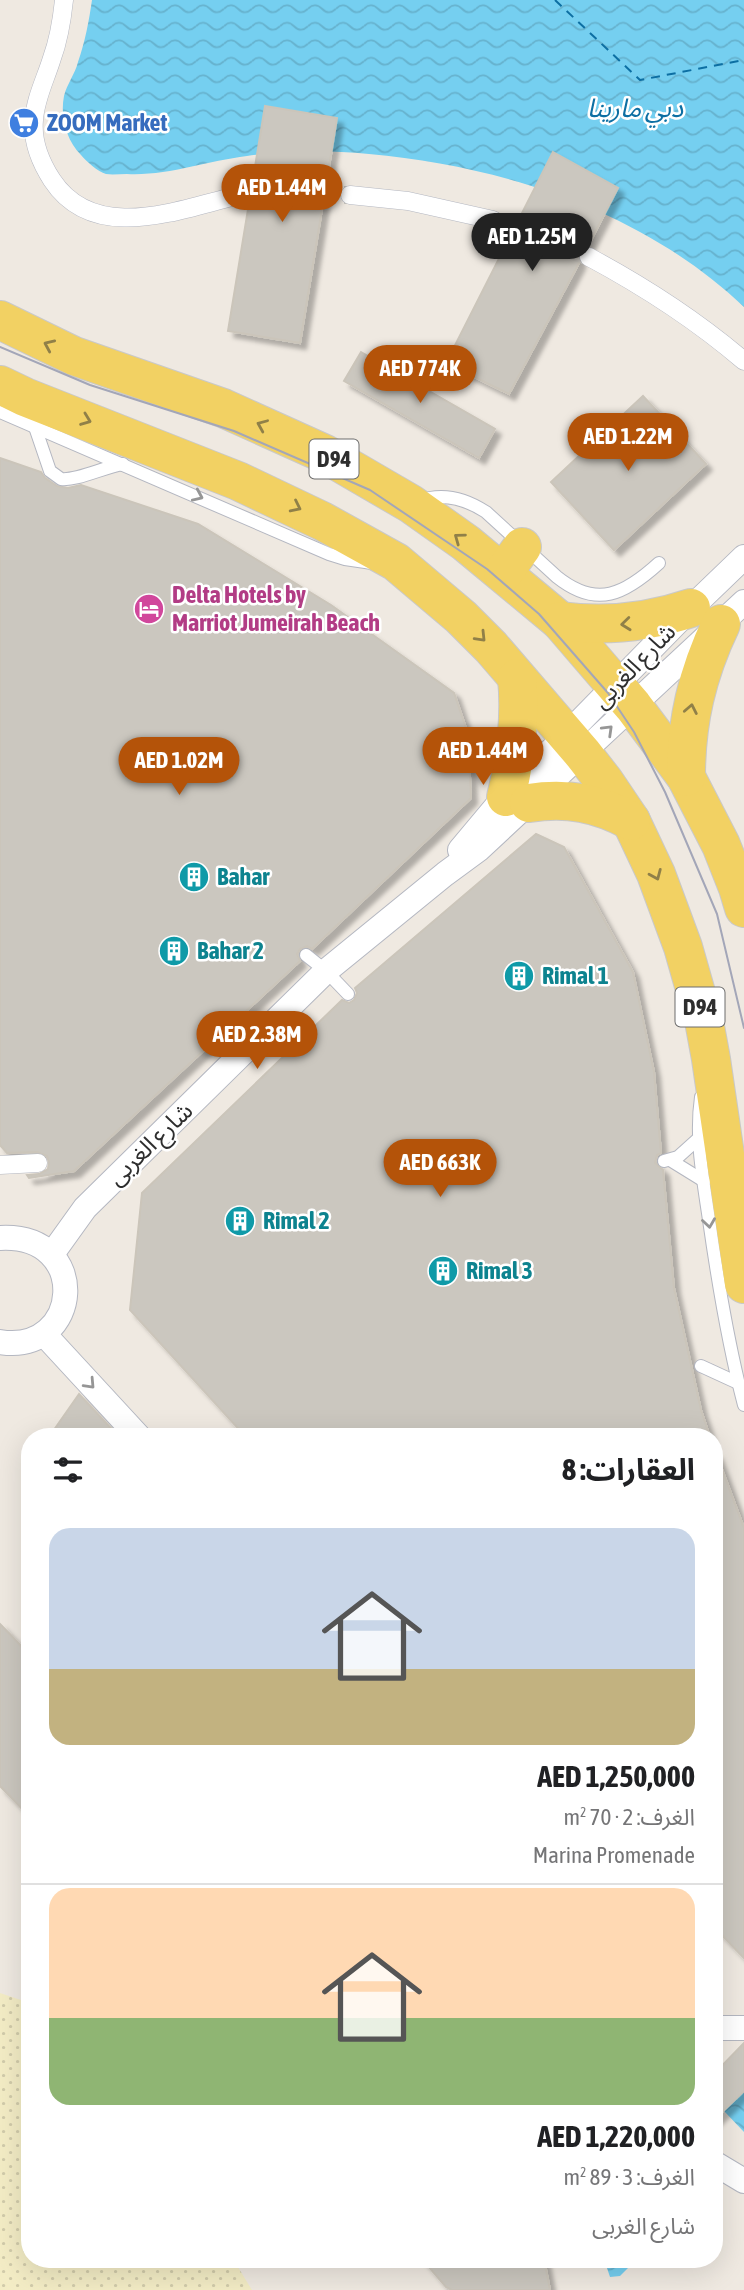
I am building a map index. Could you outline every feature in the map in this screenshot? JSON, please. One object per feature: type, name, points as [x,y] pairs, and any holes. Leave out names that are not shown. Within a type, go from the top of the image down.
[{"type":"main road","name":"D94","points":[[0,320],[74,356],[223,408],[275,430],[325,454],[512,560],[624,695],[686,777],[721,845],[744,908]]},
{"type":"main road","name":"D94","points":[[0,385],[285,502],[396,562],[461,617],[575,745],[631,821],[656,874],[683,947],[712,1059],[744,1284]]},
{"type":"main road","points":[[138,470],[193,462]]},
{"type":"main road","points":[[560,621],[613,625],[719,611],[691,709],[687,732],[686,777]]},
{"type":"main road","points":[[517,678],[519,727],[514,762],[518,800],[572,800],[612,811],[631,821]]},
{"type":"street","points":[[64,0],[53,56],[34,120],[36,144],[43,166],[56,187],[74,203],[95,214],[119,219],[143,218],[236,196]]},
{"type":"street","points":[[350,195],[408,201],[493,220]]},
{"type":"street","points":[[589,257],[673,306],[713,334],[744,361]]},
{"type":"street","name":"شارع الغربى","points":[[52,1254],[85,1208],[326,971],[445,874],[468,838],[518,800],[624,695],[719,611],[724,575],[744,557]]},
{"type":"street","name":"شارع الغربى","points":[[624,695],[719,611]]},
{"type":"street","points":[[0,1165],[38,1163]]},
{"type":"street","points":[[0,1238],[18,1237],[36,1242],[52,1254],[61,1269],[66,1287],[64,1305],[57,1321],[44,1334],[29,1342],[0,1342]]},
{"type":"street","points":[[44,1334],[131,1428]]},
{"type":"street","points":[[723,2028],[744,2028]]},
{"type":"street","points":[[723,2168],[744,2180]]},
{"type":"lane","points":[[0,412],[329,554],[360,562],[396,562]]},
{"type":"lane","points":[[35,427],[50,471],[61,479],[74,479],[102,468],[138,470]]},
{"type":"lane","points":[[512,560],[569,586],[597,594],[612,594],[625,590],[659,563]]},
{"type":"lane","points":[[306,955],[348,994]]},
{"type":"lane","points":[[712,1059],[701,1099],[698,1139],[720,1299],[744,1405]]},
{"type":"lane","points":[[698,1139],[685,1152],[667,1160],[704,1181]]},
{"type":"lane","points":[[701,1366],[738,1383]]},
{"type":"sand","points":[[0,1993],[21,2000],[21,2268],[239,2268],[252,2290],[0,2290]]},
{"type":"water","name":"دبي مارينا","points":[[92,0],[744,0],[744,307],[705,274],[662,245],[617,220],[570,199],[470,170],[369,154],[308,151],[232,158],[157,173],[103,173],[76,149],[65,127],[63,112],[65,92],[83,47]]},
{"type":"water","points":[[744,2091],[744,2132],[724,2111]]},
{"type":"water","points":[[607,2268],[628,2268],[620,2276],[610,2277]]},
{"type":"building","points":[[265,106],[337,118],[300,343],[228,331]]},
{"type":"building","points":[[553,152],[618,188],[588,246],[579,252],[579,263],[509,394],[446,363]]},
{"type":"building","points":[[361,352],[495,429],[479,458],[344,381]]},
{"type":"building","points":[[643,396],[706,464],[614,550],[551,482]]},
{"type":"building","name":"Bahar","points":[[0,458],[41,472],[57,486],[68,488],[81,485],[198,524],[331,605],[454,693],[468,734],[471,798],[312,949],[307,946],[300,949],[297,954],[300,961],[74,1171],[29,1178],[27,1175],[39,1174],[48,1169],[47,1156],[37,1152],[7,1153],[0,1145]]},
{"type":"building","points":[[536,834],[564,847],[633,972],[654,1072],[661,1153],[657,1155],[655,1163],[663,1170],[674,1288],[707,1428],[238,1428],[130,1310],[142,1193],[342,1000],[349,1003],[354,1000],[357,993],[355,988]]},
{"type":"building","points":[[79,1394],[111,1428],[55,1428]]},
{"type":"building","points":[[723,1472],[744,1528],[744,1958],[723,1936]]},
{"type":"building","points":[[0,1624],[21,1646],[21,1808],[0,1786]]},
{"type":"building","points":[[744,2043],[744,2091],[723,2111],[723,2065]]},
{"type":"building","points":[[430,2268],[546,2268],[550,2290],[452,2290]]},
{"type":"ferry route","points":[[555,0],[640,80],[744,60]]},
{"type":"tunnel","points":[[236,196],[350,195]]},
{"type":"tunnel","points":[[493,220],[589,257]]},
{"type":"tram line","points":[[0,347],[90,385],[234,431],[370,490],[487,569],[539,614],[608,693],[634,732],[665,792],[717,914],[744,1028]]},
{"type":"place","name":"ZOOM Market","points":[[24,123]]},
{"type":"place","name":"Delta Hotels by Marriot Jumeirah Beach","points":[[149,609]]},
{"type":"place","name":"Bahar","points":[[194,877]]},
{"type":"place","name":"Bahar 2","points":[[174,951]]},
{"type":"place","name":"Rimal 1","points":[[519,976]]},
{"type":"place","name":"Rimal 2","points":[[240,1221]]},
{"type":"place","name":"Rimal 3","points":[[443,1271]]}]
